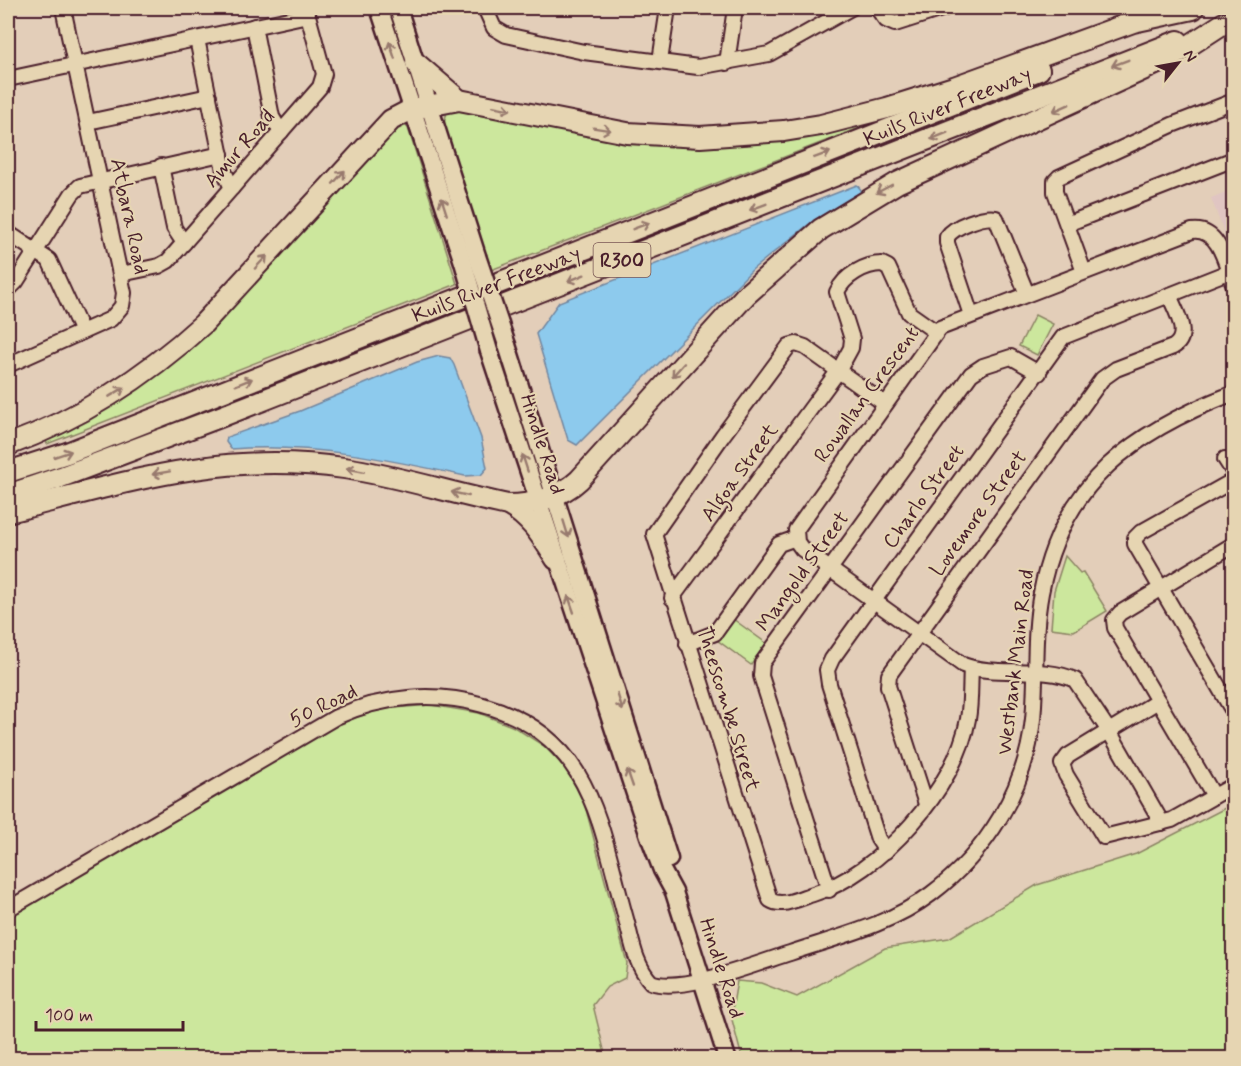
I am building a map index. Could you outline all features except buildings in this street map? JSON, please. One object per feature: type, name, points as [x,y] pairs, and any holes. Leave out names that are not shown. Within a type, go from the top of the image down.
[{"type":"highway","points":[[8,445],[65,421],[95,405],[121,390],[175,350],[229,297],[391,120],[421,107],[459,100],[627,133],[700,137],[760,135],[821,125],[887,108],[954,87],[1133,21],[1195,8]]},
{"type":"highway","name":"Kuils River Freeway","points":[[8,472],[67,453],[1195,8]]},
{"type":"highway","points":[[508,504],[546,498],[579,480],[746,295],[821,229],[897,183],[1173,56],[1229,21]]},
{"type":"highway","name":"Kuils River Freeway","points":[[8,495],[210,421],[1229,21]]},
{"type":"highway","points":[[416,63],[459,100]]},
{"type":"highway","points":[[8,512],[153,474],[247,462],[344,468],[508,504],[521,512],[535,526],[556,559]]},
{"type":"main road","name":"Hindle Road","points":[[379,8],[421,107],[470,259],[507,345],[546,498],[556,559],[662,870],[674,892],[727,1059]]},
{"type":"main road","name":"Hindle Road","points":[[398,8],[416,63],[421,107]]},
{"type":"main road","name":"Hindle Road","points":[[470,259],[489,351],[546,498],[662,834],[671,867],[674,892]]},
{"type":"street","name":"Atbara Road","points":[[8,365],[111,319],[119,311],[124,297],[64,8]]},
{"type":"street","points":[[485,8],[494,28],[506,35],[584,52],[698,67],[775,52],[851,8]]},
{"type":"street","points":[[660,61],[668,8]]},
{"type":"street","points":[[727,63],[735,8]]},
{"type":"street","points":[[877,8],[886,20],[895,24],[945,8]]},
{"type":"street","points":[[8,79],[197,39],[307,11]]},
{"type":"street","name":"Amur Road","points":[[121,274],[162,265],[184,243],[323,81],[323,70],[307,11]]},
{"type":"street","points":[[254,26],[272,117],[281,132]]},
{"type":"street","points":[[197,39],[226,178],[232,188]]},
{"type":"street","points":[[88,122],[209,96]]},
{"type":"street","points":[[1084,272],[1055,192],[1055,181],[1134,141],[1233,101]]},
{"type":"street","points":[[8,290],[16,282],[76,189],[86,183],[221,154]]},
{"type":"street","points":[[1066,224],[1233,159]]},
{"type":"street","points":[[160,166],[174,228],[184,243]]},
{"type":"street","points":[[971,315],[947,243],[947,237],[955,229],[989,217],[996,218],[1027,294]]},
{"type":"street","name":"Rowallan Crescent","points":[[796,538],[797,526],[942,327],[1196,230],[1209,234],[1215,240],[1233,286]]},
{"type":"street","points":[[8,232],[52,264],[82,332]]},
{"type":"street","name":"Algoa Street","points":[[672,598],[839,370],[851,348],[852,339],[837,292],[842,284],[860,269],[878,263],[888,267],[909,313],[936,333]]},
{"type":"street","name":"Charlo Street","points":[[886,851],[878,839],[827,675],[832,659],[1062,339],[1069,333],[1228,272]]},
{"type":"street","name":"Lovemore Street","points":[[926,804],[888,681],[892,670],[1102,379],[1116,369],[1173,347],[1180,342],[1183,331],[1169,295]]},
{"type":"street","name":"Theescombe Street","points":[[885,404],[805,347],[792,345],[785,350],[655,531],[654,541],[767,897],[779,904],[829,890],[868,867],[886,851],[946,781],[966,728],[971,668]]},
{"type":"street","name":"Mangold Street","points":[[829,890],[760,671],[765,659],[971,374],[983,366],[1011,357],[1039,372]]},
{"type":"street","name":"Westbank Main Road","points":[[703,979],[880,922],[929,895],[964,866],[992,831],[1016,788],[1029,744],[1038,618],[1044,580],[1060,534],[1078,502],[1112,461],[1139,438],[1184,412],[1233,393]]},
{"type":"street","points":[[1225,459],[1233,472]]},
{"type":"street","points":[[1233,480],[1137,535],[1136,548],[1233,713]]},
{"type":"street","points":[[687,644],[714,634],[779,544],[796,538],[802,549],[971,668],[1035,673],[1075,680],[1109,731],[1162,823]]},
{"type":"street","points":[[1214,796],[1114,624],[1120,613],[1233,544]]},
{"type":"street","name":"50 Road","points":[[8,909],[336,717],[388,700],[421,697],[446,698],[495,708],[539,730],[558,745],[574,765],[592,801],[636,958],[645,975],[651,982],[670,986],[703,979]]},
{"type":"street","points":[[1104,837],[1066,775],[1062,764],[1068,756],[1158,701]]},
{"type":"street","points":[[1089,841],[1162,823],[1233,784]]},
{"type":"shaded area","points":[[1233,189],[1233,256],[1211,198]]},
{"type":"green space","points":[[454,108],[557,130],[619,139],[865,120],[867,125],[491,270],[444,123],[447,112]]},
{"type":"green space","points":[[402,123],[408,128],[457,284],[47,444],[45,437],[200,339],[257,281],[396,125]]},
{"type":"green space","points":[[1035,315],[1053,324],[1037,355],[1019,346]]},
{"type":"green space","points":[[1065,556],[1080,573],[1083,572],[1107,611],[1074,631],[1051,628],[1054,591]]},
{"type":"green space","points":[[733,619],[766,643],[751,665],[717,640]]},
{"type":"green space","points":[[431,705],[479,713],[514,727],[544,746],[567,770],[584,802],[627,963],[625,978],[607,987],[593,1005],[606,1058],[8,1058],[8,917],[339,723],[382,709]]},
{"type":"green space","points":[[1233,804],[1233,1058],[742,1058],[731,1016],[737,981],[761,983],[797,997],[885,948],[949,938],[1037,885],[1136,854]]},
{"type":"water","points":[[857,185],[862,191],[814,220],[753,269],[577,445],[568,440],[536,334],[559,302]]},
{"type":"water","points":[[439,356],[450,358],[454,365],[481,438],[487,468],[481,475],[465,476],[378,458],[320,450],[231,449],[226,442],[227,437],[300,411],[417,362]]}]
